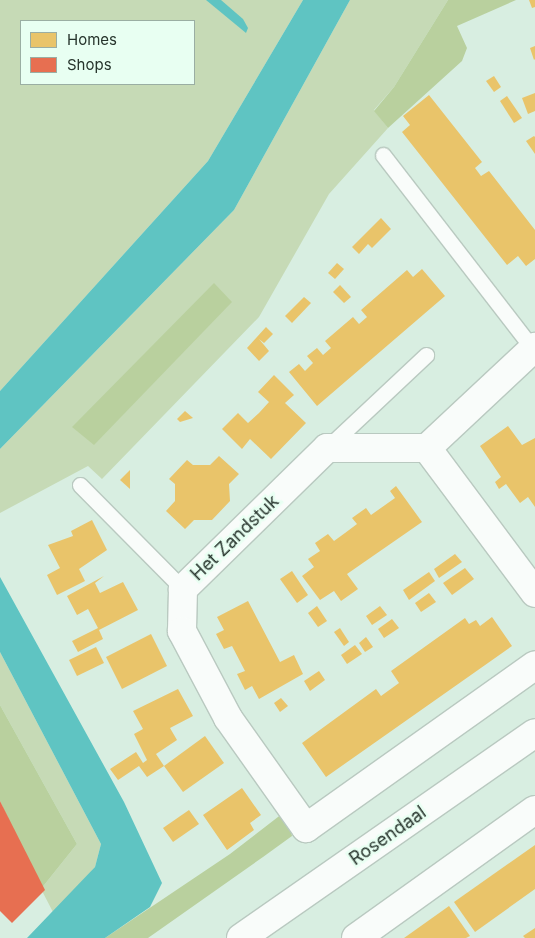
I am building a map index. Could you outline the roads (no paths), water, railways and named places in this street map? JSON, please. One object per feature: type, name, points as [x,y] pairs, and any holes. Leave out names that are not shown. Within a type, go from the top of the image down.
[{"type":"street","points":[[327,448],[426,448],[534,348]]},
{"type":"street","name":"Het Zandstuk","points":[[327,448],[182,589],[182,631],[228,718],[306,828],[535,665]]},
{"type":"street","points":[[426,448],[535,593]]},
{"type":"street","name":"Rosendaal","points":[[241,938],[535,733]]},
{"type":"street","points":[[356,938],[535,810]]},
{"type":"lane","points":[[383,156],[534,348]]},
{"type":"lane","points":[[327,448],[426,355]]},
{"type":"lane","points":[[80,485],[182,589]]},
{"type":"water","points":[[206,0],[221,0],[243,19],[248,28],[246,33]]},
{"type":"water","points":[[303,0],[350,0],[234,210],[0,449],[0,391],[208,161]]},
{"type":"water","points":[[0,577],[124,802],[162,883],[150,907],[105,938],[27,938],[95,867],[101,844],[0,652]]}]
